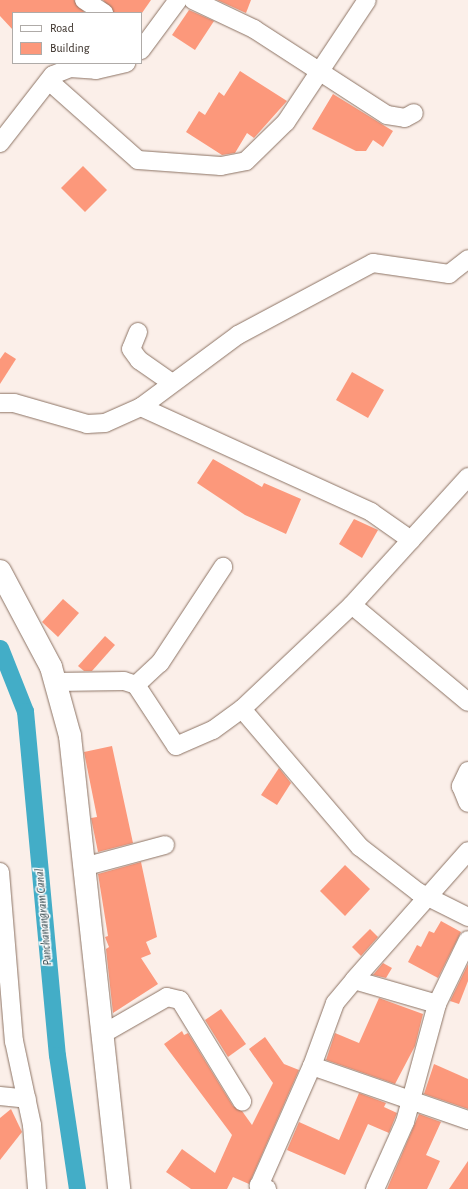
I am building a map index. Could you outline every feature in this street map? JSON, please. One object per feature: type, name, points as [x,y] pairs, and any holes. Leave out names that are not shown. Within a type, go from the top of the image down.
[{"type":"street","points":[[84,0],[102,12]]},
{"type":"street","points":[[193,0],[254,29],[322,72],[387,116],[406,118],[414,113]]},
{"type":"street","points":[[48,81],[138,160],[221,166],[246,160],[267,144],[322,72],[367,0]]},
{"type":"street","points":[[143,44],[173,2]]},
{"type":"street","points":[[0,143],[53,75],[70,68],[96,70],[122,64]]},
{"type":"street","points":[[0,403],[14,403],[88,424],[104,423],[141,407],[238,335],[373,263],[449,274],[468,259]]},
{"type":"street","points":[[138,332],[131,349],[139,360],[172,383]]},
{"type":"street","points":[[141,407],[371,512],[411,540]]},
{"type":"street","points":[[56,682],[124,681],[136,685],[176,746],[213,730],[242,709],[352,605],[468,477]]},
{"type":"street","points":[[136,685],[160,663],[223,567]]},
{"type":"street","points":[[0,571],[41,644],[56,682],[70,736],[101,1035],[119,1189]]},
{"type":"street","points":[[352,605],[468,702]]},
{"type":"street","points":[[242,709],[360,847],[396,877],[429,897],[468,917]]},
{"type":"street","points":[[468,771],[461,786],[468,803]]},
{"type":"street","points":[[83,867],[165,845]]},
{"type":"street","points":[[256,1188],[312,1066],[335,1003],[468,851]]},
{"type":"street","points":[[0,872],[14,1041],[27,1099],[37,1189]]},
{"type":"street","points":[[375,1189],[411,1100],[437,1004],[468,940]]},
{"type":"street","points":[[354,980],[437,1004]]},
{"type":"street","points":[[101,1035],[167,997],[180,1000],[242,1100]]},
{"type":"street","points":[[312,1066],[468,1120]]},
{"type":"street","points":[[0,1096],[27,1099]]},
{"type":"building","points":[[0,0],[74,0],[84,12],[12,12],[12,29],[0,16]]},
{"type":"building","points":[[103,0],[151,0],[142,13],[113,12]]},
{"type":"building","points":[[217,0],[251,0],[246,13]]},
{"type":"building","points":[[189,10],[214,21],[195,50],[172,35]]},
{"type":"building","points":[[240,71],[287,101],[254,138],[247,133],[235,153],[222,155],[186,132],[199,111],[205,115],[219,92],[224,96]]},
{"type":"building","points":[[333,94],[393,131],[383,147],[373,140],[366,151],[356,151],[312,129]]},
{"type":"building","points":[[83,166],[107,190],[85,212],[61,188]]},
{"type":"building","points":[[5,352],[16,359],[0,384],[0,359]]},
{"type":"building","points":[[352,372],[384,390],[368,418],[336,400]]},
{"type":"building","points":[[213,459],[262,487],[264,483],[301,499],[286,534],[245,515],[197,483]]},
{"type":"building","points":[[354,519],[378,530],[362,558],[339,544]]},
{"type":"building","points":[[63,599],[79,613],[58,637],[42,622]]},
{"type":"building","points":[[105,636],[115,645],[92,671],[84,671],[78,666]]},
{"type":"building","points":[[112,746],[133,843],[98,852],[91,818],[97,817],[84,752]]},
{"type":"building","points":[[279,768],[291,783],[277,805],[261,795]]},
{"type":"building","points":[[141,862],[157,937],[146,942],[151,954],[141,958],[158,984],[113,1013],[106,949],[109,947],[105,937],[108,936],[98,874]]},
{"type":"building","points":[[345,865],[370,889],[345,916],[320,891]]},
{"type":"building","points":[[441,921],[461,932],[438,978],[408,962],[417,945],[421,947],[429,931],[434,933]]},
{"type":"building","points":[[370,929],[378,937],[361,956],[352,947]]},
{"type":"building","points":[[383,963],[392,968],[386,978],[373,975]]},
{"type":"building","points":[[468,964],[468,981],[459,1004],[450,1001]]},
{"type":"building","points":[[379,998],[423,1014],[415,1046],[395,1084],[326,1060],[335,1033],[359,1043]]},
{"type":"building","points":[[221,1009],[246,1044],[228,1057],[205,1020]]},
{"type":"building","points":[[182,1031],[184,1035],[188,1033],[233,1106],[242,1111],[252,1125],[273,1083],[249,1049],[265,1037],[284,1064],[299,1070],[249,1184],[233,1177],[227,1189],[191,1189],[166,1172],[182,1149],[215,1173],[232,1135],[164,1044]]},
{"type":"building","points":[[434,1064],[468,1079],[468,1109],[424,1094]]},
{"type":"building","points":[[359,1093],[386,1103],[384,1107],[397,1113],[389,1133],[368,1124],[345,1175],[287,1150],[299,1122],[339,1140]]},
{"type":"building","points":[[11,1109],[22,1132],[0,1160],[0,1118]]},
{"type":"building","points":[[419,1114],[441,1122],[426,1155],[440,1161],[427,1189],[387,1189]]},
{"type":"building","points":[[468,1161],[468,1189],[449,1189]]},
{"type":"waterway","name":"Panchanangram Canal","points":[[0,648],[25,711],[57,1055],[77,1189]]}]
